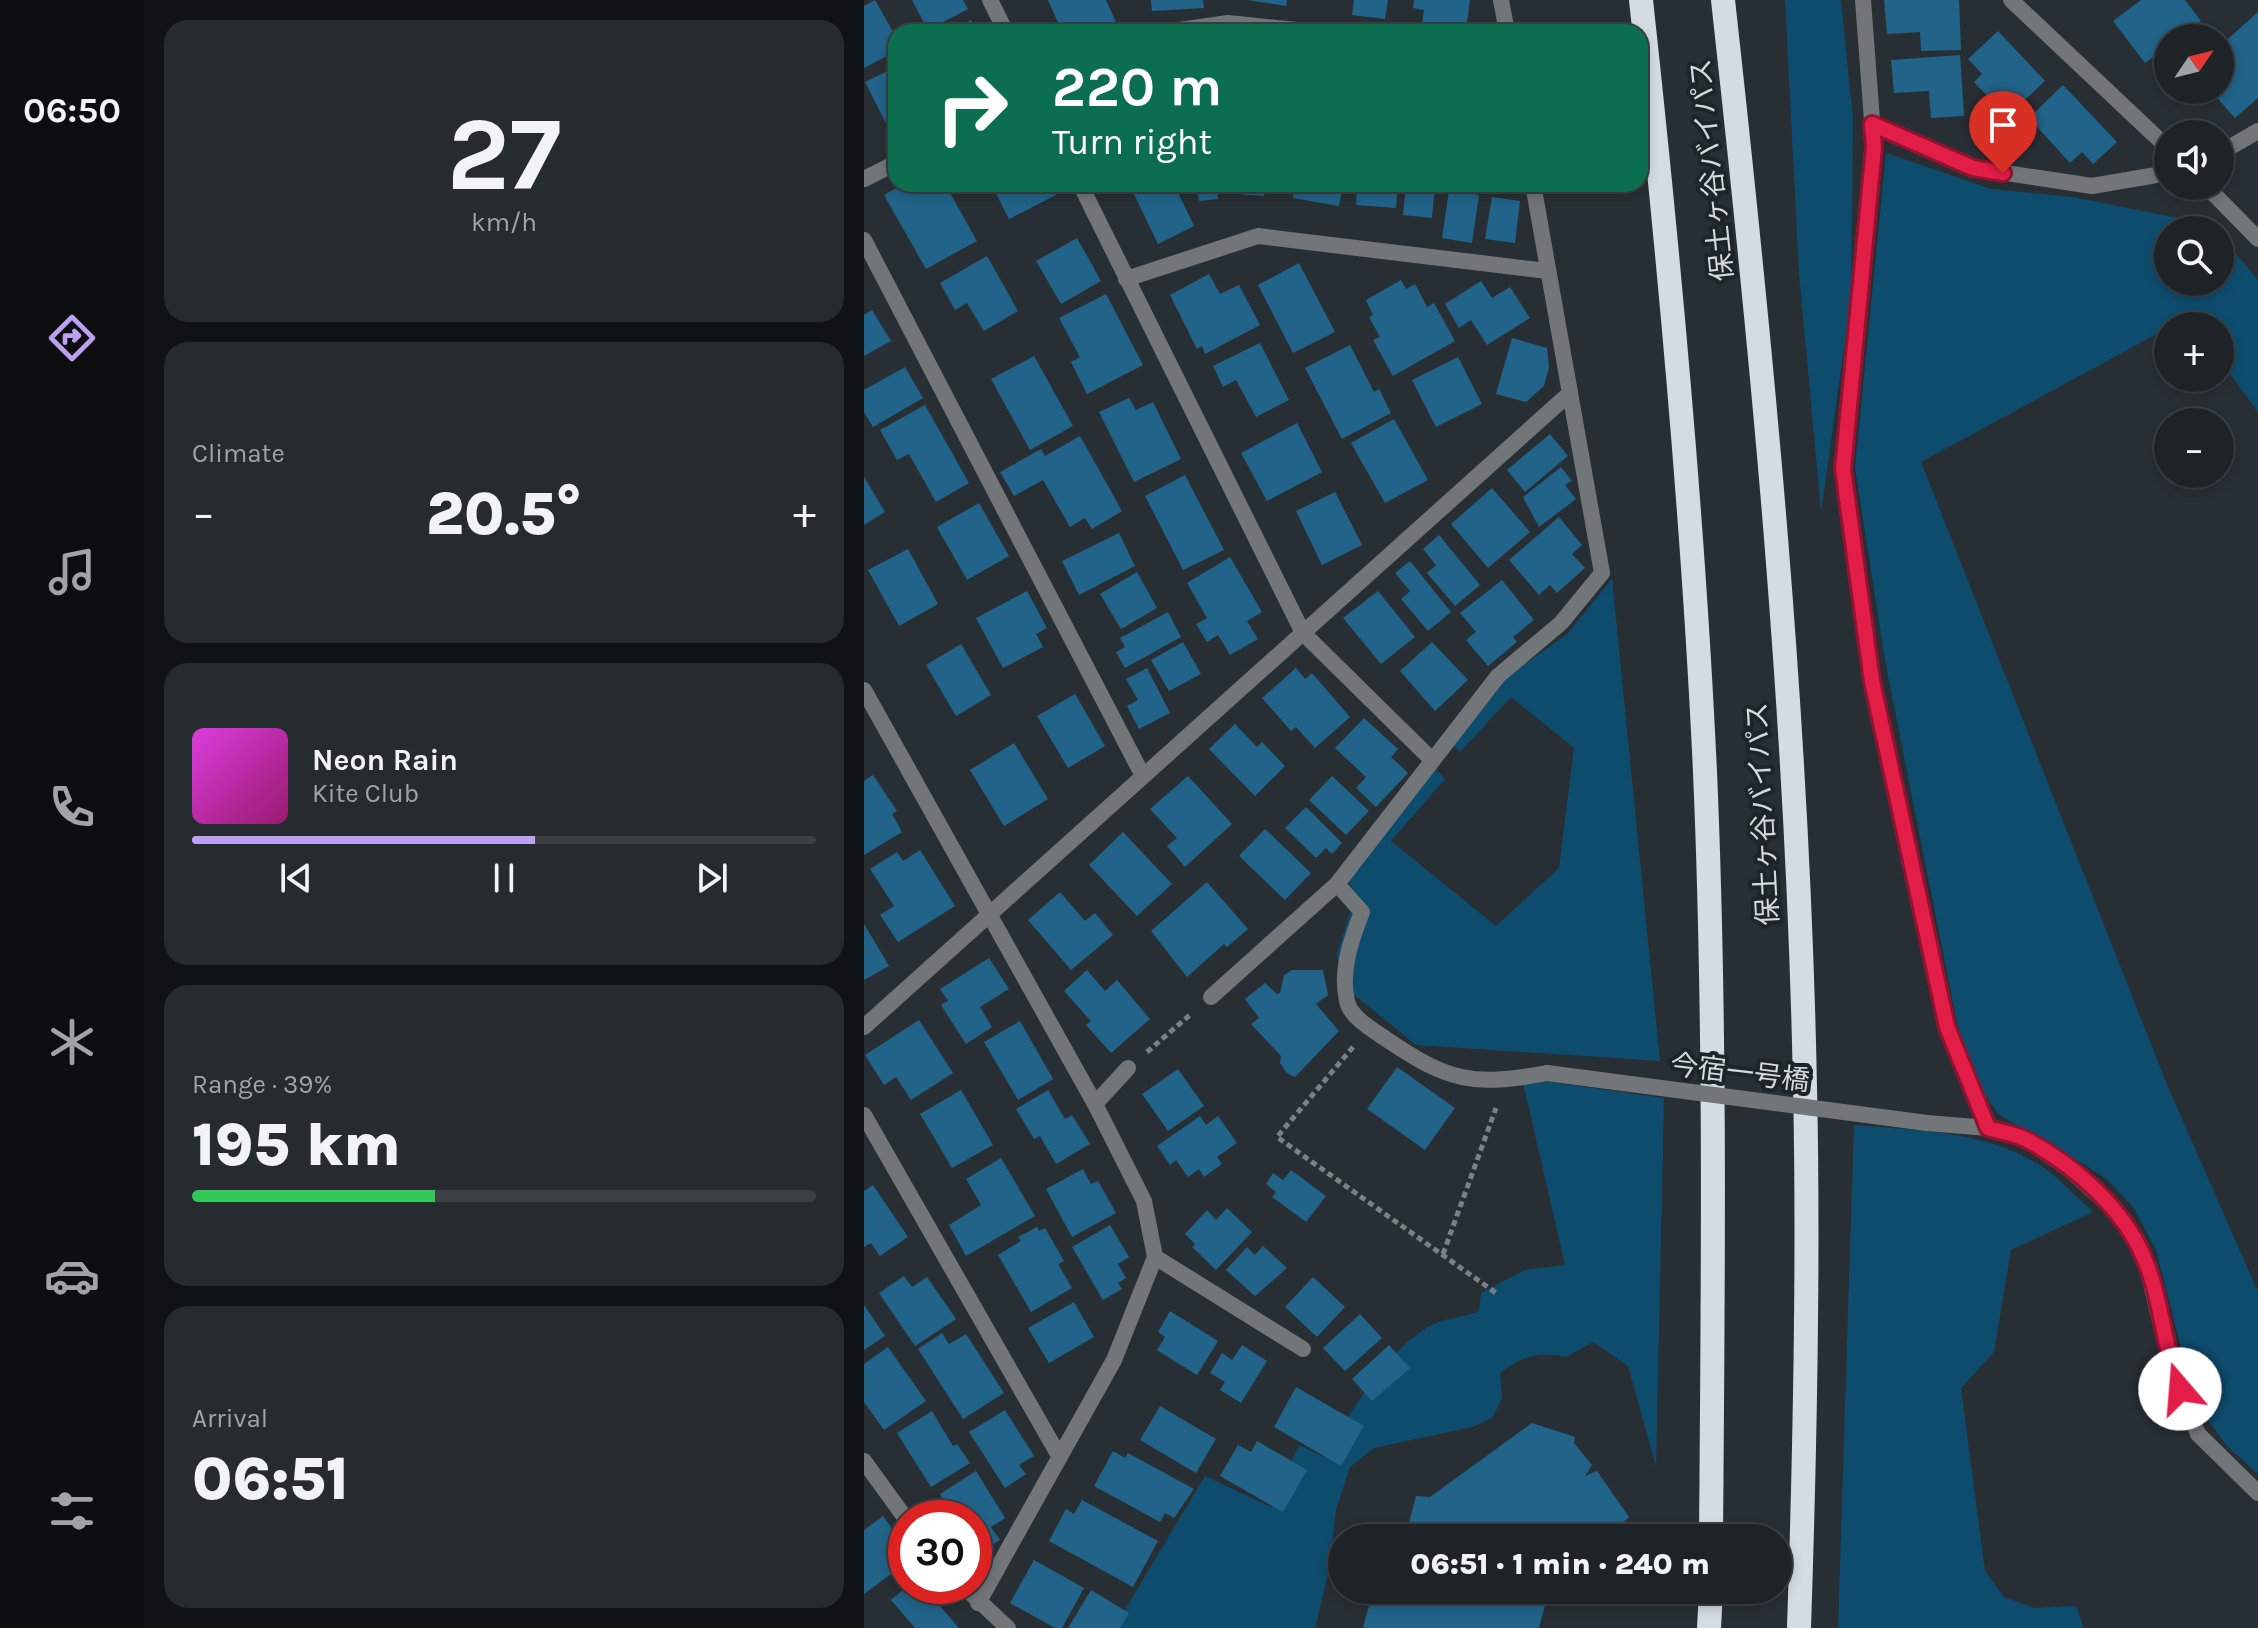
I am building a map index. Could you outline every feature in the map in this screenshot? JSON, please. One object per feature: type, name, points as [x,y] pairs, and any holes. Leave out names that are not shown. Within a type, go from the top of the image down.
[{"type":"highway","name":"保土ヶ谷バイパス","points":[[1641,0],[1643,24]]},
{"type":"highway","name":"保土ヶ谷バイパス","points":[[1723,0],[1777,539],[1804,1055],[1806,1426],[1799,1628]]},
{"type":"highway","name":"保土ヶ谷バイパス","points":[[1648,74],[1685,463],[1705,772],[1714,1231],[1711,1524]]},
{"type":"highway","points":[[1709,1628],[1710,1604]]},
{"type":"street","points":[[990,0],[1002,24]]},
{"type":"street","points":[[1501,0],[1506,24]]},
{"type":"street","points":[[1863,0],[1874,147],[1843,469],[1872,681],[1947,1027],[1988,1128]]},
{"type":"street","points":[[2011,0],[2154,135]]},
{"type":"street","points":[[1872,124],[1973,168],[2092,186],[2154,175]]},
{"type":"street","points":[[2234,145],[2258,131]]},
{"type":"street","points":[[864,179],[888,167]]},
{"type":"street","points":[[1084,192],[1303,633],[1431,759]]},
{"type":"street","points":[[1211,997],[1337,884],[1498,676],[1561,623],[1602,573],[1534,192]]},
{"type":"street","points":[[2220,200],[2258,239]]},
{"type":"street","points":[[1126,279],[1258,236],[1547,271]]},
{"type":"street","points":[[864,240],[1143,776]]},
{"type":"street","points":[[864,1027],[1570,393]]},
{"type":"street","points":[[864,690],[1095,1104],[1144,1201],[1155,1257],[1114,1360],[1058,1454],[992,1577]]},
{"type":"street","name":"今宿一号橋","points":[[1337,884],[1362,912],[1344,975],[1347,1005],[1369,1028],[1415,1060],[1452,1078],[1505,1081],[1547,1073],[1927,1123],[1988,1128],[2027,1140],[2069,1169],[2119,1214],[2145,1259],[2171,1366],[2198,1434],[2258,1493]]},
{"type":"street","points":[[1095,1104],[1128,1068]]},
{"type":"street","points":[[864,1115],[1058,1454]]},
{"type":"street","points":[[1155,1257],[1303,1349]]},
{"type":"street","points":[[864,1461],[892,1500]]},
{"type":"street","points":[[979,1604],[1008,1628]]},
{"type":"path","points":[[1128,1068],[1211,997]]},
{"type":"path","points":[[1369,1028],[1277,1137],[1496,1293]]},
{"type":"path","points":[[1443,1254],[1505,1081]]},
{"type":"shaded area","points":[[1785,0],[1841,0],[1853,119],[1851,299],[1821,512],[1799,273]]},
{"type":"shaded area","points":[[1886,153],[1991,189],[2073,197],[2167,216],[2154,216],[2154,296],[2234,296],[2234,252],[2258,280],[2258,412],[2234,379],[2234,312],[2154,312],[2154,335],[1921,462],[2168,1087],[2258,1292],[2258,1474],[2227,1446],[2204,1415],[2190,1383],[2156,1250],[2133,1207],[2108,1180],[1998,1114],[1976,1081],[1957,1023],[1886,666],[1855,468]]},
{"type":"shaded area","points":[[1612,579],[1660,1061],[1416,1045],[1341,984],[1337,954],[1356,894],[1345,876],[1436,769],[1445,779],[1391,841],[1496,926],[1559,868],[1574,748],[1511,697],[1460,752],[1450,742],[1497,684],[1567,634]]},
{"type":"shaded area","points":[[1522,1078],[1664,1098],[1656,1466],[1628,1366],[1593,1342],[1566,1357],[1531,1356],[1500,1373],[1502,1399],[1492,1418],[1472,1427],[1374,1448],[1350,1467],[1334,1524],[1328,1524],[1328,1574],[1315,1628],[1114,1628],[1205,1476],[1271,1507],[1299,1445],[1326,1458],[1372,1382],[1402,1347],[1436,1323],[1479,1311],[1481,1293],[1525,1270],[1565,1265]]},
{"type":"shaded area","points":[[1854,1125],[1957,1135],[2007,1149],[2052,1174],[2093,1212],[2011,1250],[1994,1352],[1961,1388],[1985,1571],[2004,1597],[2034,1608],[2076,1606],[2084,1628],[1838,1628]]},
{"type":"building","points":[[875,0],[889,24],[888,55],[864,68],[864,6]]},
{"type":"building","points":[[912,0],[963,0],[968,9],[939,24],[925,24]]},
{"type":"building","points":[[1048,0],[1106,0],[1117,24],[1058,24]]},
{"type":"building","points":[[1151,0],[1203,0],[1204,8],[1152,11]]},
{"type":"building","points":[[1247,0],[1287,0],[1286,6]]},
{"type":"building","points":[[1354,0],[1388,0],[1385,19],[1352,15]]},
{"type":"building","points":[[1414,0],[1470,0],[1467,24],[1422,24],[1424,10],[1413,8]]},
{"type":"building","points":[[1884,0],[1959,0],[1961,50],[1921,51],[1920,32],[1887,34]]},
{"type":"building","points":[[2141,0],[2185,0],[2201,21],[2197,24],[2154,24],[2154,56],[2145,63],[2113,21]]},
{"type":"building","points":[[2258,12],[2258,98],[2235,118],[2222,104],[2234,104],[2234,33]]},
{"type":"building","points":[[1998,31],[2045,81],[2007,117],[1974,82],[1982,74],[1968,59]]},
{"type":"building","points":[[1960,55],[1964,116],[1931,118],[1929,91],[1894,93],[1891,60]]},
{"type":"building","points":[[888,71],[888,127],[865,82]]},
{"type":"building","points":[[2063,85],[2117,142],[2093,164],[2082,152],[2070,163],[2029,118]]},
{"type":"building","points":[[889,192],[949,192],[977,241],[926,269],[884,195]]},
{"type":"building","points":[[995,192],[1055,192],[1056,195],[1009,219]]},
{"type":"building","points":[[1133,192],[1178,192],[1194,226],[1158,244]]},
{"type":"building","points":[[1197,192],[1217,192],[1218,199],[1199,201]]},
{"type":"building","points":[[1238,192],[1265,192],[1264,196]]},
{"type":"building","points":[[1294,192],[1342,192],[1339,206],[1293,198]]},
{"type":"building","points":[[1357,192],[1397,192],[1396,208],[1356,205]]},
{"type":"building","points":[[1405,192],[1434,192],[1432,218],[1403,215]]},
{"type":"building","points":[[1449,192],[1479,195],[1472,243],[1442,238]]},
{"type":"building","points":[[1492,197],[1520,201],[1515,243],[1485,239]]},
{"type":"building","points":[[1077,238],[1101,281],[1061,304],[1036,261]]},
{"type":"building","points":[[987,256],[1018,311],[984,331],[967,303],[955,310],[940,283]]},
{"type":"building","points":[[1299,263],[1335,332],[1293,353],[1258,285]]},
{"type":"building","points":[[1209,274],[1220,294],[1239,285],[1260,325],[1205,354],[1202,346],[1197,349],[1170,295]]},
{"type":"building","points":[[1401,280],[1406,289],[1415,284],[1427,307],[1434,303],[1455,341],[1393,376],[1373,340],[1380,337],[1369,317],[1373,315],[1366,300]]},
{"type":"building","points":[[1481,281],[1492,298],[1510,287],[1530,318],[1487,345],[1471,320],[1459,328],[1445,304]]},
{"type":"building","points":[[1106,294],[1143,365],[1087,394],[1071,362],[1080,357],[1059,318]]},
{"type":"building","points":[[872,310],[891,341],[864,356],[864,315]]},
{"type":"building","points":[[1512,338],[1547,348],[1549,367],[1544,386],[1526,402],[1496,394]]},
{"type":"building","points":[[1260,343],[1289,400],[1256,417],[1236,380],[1223,387],[1213,366]]},
{"type":"building","points":[[1350,345],[1374,392],[1379,389],[1391,413],[1342,439],[1305,368]]},
{"type":"building","points":[[1034,356],[1073,426],[1030,450],[991,379]]},
{"type":"building","points":[[1458,357],[1482,404],[1436,427],[1412,380]]},
{"type":"building","points":[[905,367],[923,398],[873,427],[864,412],[864,390]]},
{"type":"building","points":[[1129,398],[1136,410],[1153,402],[1181,459],[1134,482],[1099,412]]},
{"type":"building","points":[[925,405],[969,483],[936,502],[909,454],[897,460],[880,430]]},
{"type":"building","points":[[1394,419],[1428,480],[1385,503],[1351,443]]},
{"type":"building","points":[[1297,423],[1322,472],[1267,501],[1241,453]]},
{"type":"building","points":[[1550,434],[1568,456],[1525,492],[1507,470]]},
{"type":"building","points":[[1080,436],[1122,511],[1092,529],[1085,518],[1070,527],[1043,480],[1014,496],[1000,472],[1041,449],[1045,456]]},
{"type":"building","points":[[1561,467],[1572,481],[1565,485],[1576,499],[1539,527],[1523,497]]},
{"type":"building","points":[[1185,475],[1224,550],[1183,570],[1145,496]]},
{"type":"building","points":[[864,477],[885,512],[864,525]]},
{"type":"building","points":[[1492,488],[1530,532],[1488,568],[1451,524]]},
{"type":"building","points":[[1335,492],[1362,545],[1322,565],[1296,511]]},
{"type":"building","points":[[979,503],[1009,556],[967,580],[937,527]]},
{"type":"building","points":[[1559,517],[1582,545],[1572,554],[1585,568],[1557,593],[1550,585],[1539,595],[1509,560]]},
{"type":"building","points":[[1119,533],[1135,566],[1079,595],[1062,561]]},
{"type":"building","points":[[1439,535],[1480,585],[1455,606],[1427,573],[1436,565],[1423,549]]},
{"type":"building","points":[[908,549],[938,604],[899,626],[868,570]]},
{"type":"building","points":[[1230,557],[1262,612],[1247,621],[1258,639],[1230,655],[1218,635],[1207,642],[1196,624],[1207,618],[1187,583]]},
{"type":"building","points":[[1410,561],[1451,612],[1428,631],[1401,599],[1410,591],[1395,573]]},
{"type":"building","points":[[1137,572],[1157,608],[1121,629],[1100,594]]},
{"type":"building","points":[[1502,580],[1534,620],[1513,637],[1517,642],[1488,666],[1466,640],[1476,632],[1460,613]]},
{"type":"building","points":[[1027,591],[1047,628],[1036,634],[1043,647],[1003,668],[976,618]]},
{"type":"building","points":[[1378,591],[1415,637],[1381,664],[1343,618]]},
{"type":"building","points":[[1168,612],[1181,637],[1125,668],[1116,652],[1125,647],[1120,638]]},
{"type":"building","points":[[1183,642],[1201,674],[1169,691],[1151,660]]},
{"type":"building","points":[[1432,642],[1468,680],[1435,711],[1400,671]]},
{"type":"building","points":[[961,644],[991,695],[956,716],[926,665]]},
{"type":"building","points":[[1147,668],[1170,713],[1139,729],[1127,706],[1138,700],[1126,679]]},
{"type":"building","points":[[1296,668],[1305,679],[1312,673],[1350,717],[1315,748],[1296,727],[1291,731],[1262,698]]},
{"type":"building","points":[[1075,694],[1105,746],[1068,768],[1037,716]]},
{"type":"building","points":[[1364,718],[1398,749],[1391,757],[1408,773],[1376,807],[1356,788],[1366,777],[1335,748]]},
{"type":"building","points":[[1235,724],[1257,747],[1262,742],[1285,766],[1255,796],[1209,749]]},
{"type":"building","points":[[1014,743],[1048,799],[1004,826],[970,770]]},
{"type":"building","points":[[873,775],[897,811],[892,814],[902,832],[864,855],[864,781]]},
{"type":"building","points":[[1188,776],[1232,824],[1185,867],[1167,846],[1177,838],[1150,809]]},
{"type":"building","points":[[1332,776],[1369,811],[1346,835],[1309,800]]},
{"type":"building","points":[[1306,807],[1342,843],[1332,854],[1326,848],[1316,858],[1285,828]]},
{"type":"building","points":[[1265,829],[1311,873],[1285,900],[1239,856]]},
{"type":"building","points":[[1123,832],[1172,884],[1137,916],[1089,865]]},
{"type":"building","points":[[920,850],[955,906],[898,942],[880,915],[894,906],[870,869],[897,852],[903,861]]},
{"type":"building","points":[[1207,882],[1248,929],[1227,947],[1224,944],[1187,977],[1151,931]]},
{"type":"building","points":[[1060,892],[1085,921],[1095,913],[1113,935],[1071,970],[1028,920]]},
{"type":"building","points":[[864,924],[889,966],[864,980]]},
{"type":"building","points":[[989,958],[1009,989],[980,1007],[992,1027],[966,1044],[941,1005],[948,1001],[940,989]]},
{"type":"building","points":[[1087,970],[1105,991],[1117,980],[1150,1019],[1111,1053],[1086,1025],[1091,1021],[1064,991]]},
{"type":"building","points":[[1292,970],[1323,970],[1328,995],[1316,1004],[1339,1031],[1295,1077],[1287,1073],[1280,1063],[1281,1056],[1251,1024],[1259,1018],[1245,999],[1265,983],[1277,994],[1280,993],[1284,975]]},
{"type":"building","points":[[919,1020],[953,1073],[911,1100],[896,1077],[884,1085],[865,1055]]},
{"type":"building","points":[[1020,1021],[1053,1079],[1018,1100],[984,1042]]},
{"type":"building","points":[[1397,1067],[1455,1108],[1425,1150],[1367,1109]]},
{"type":"building","points":[[1178,1069],[1204,1106],[1168,1131],[1142,1094]]},
{"type":"building","points":[[961,1090],[993,1145],[952,1168],[920,1114]]},
{"type":"building","points":[[1048,1090],[1065,1119],[1072,1115],[1090,1144],[1056,1164],[1040,1136],[1034,1139],[1016,1109]]},
{"type":"building","points":[[1200,1116],[1206,1125],[1218,1116],[1237,1143],[1217,1157],[1222,1164],[1204,1177],[1199,1169],[1188,1177],[1176,1160],[1170,1165],[1157,1146]]},
{"type":"building","points":[[1001,1158],[1035,1216],[966,1256],[949,1225],[981,1205],[966,1179]]},
{"type":"building","points":[[1083,1169],[1091,1184],[1098,1181],[1116,1213],[1072,1237],[1046,1189]]},
{"type":"building","points":[[1291,1170],[1326,1196],[1306,1222],[1272,1197],[1276,1192],[1266,1184],[1273,1173],[1283,1180]]},
{"type":"building","points":[[873,1185],[908,1237],[880,1256],[871,1243],[864,1247],[864,1191]]},
{"type":"building","points":[[1227,1208],[1252,1232],[1216,1270],[1192,1247],[1195,1244],[1185,1234],[1207,1210],[1216,1220]]},
{"type":"building","points":[[1110,1225],[1129,1257],[1118,1264],[1126,1278],[1118,1283],[1122,1289],[1103,1300],[1072,1247]]},
{"type":"building","points":[[1037,1227],[1039,1231],[1045,1228],[1064,1261],[1058,1264],[1072,1288],[1031,1312],[998,1255],[1021,1241],[1018,1237]]},
{"type":"building","points":[[1263,1246],[1287,1268],[1255,1296],[1226,1270],[1247,1247],[1255,1255]]},
{"type":"building","points":[[904,1276],[912,1287],[927,1277],[956,1319],[915,1346],[879,1293]]},
{"type":"building","points":[[1313,1277],[1345,1307],[1317,1337],[1285,1307]]},
{"type":"building","points":[[1074,1302],[1094,1337],[1049,1363],[1028,1328]]},
{"type":"building","points":[[864,1305],[885,1336],[864,1350]]},
{"type":"building","points":[[1170,1311],[1218,1341],[1197,1375],[1157,1350],[1165,1337],[1158,1332]]},
{"type":"building","points":[[1360,1314],[1382,1338],[1345,1371],[1323,1348]]},
{"type":"building","points":[[942,1333],[949,1344],[966,1334],[1004,1393],[963,1419],[918,1349]]},
{"type":"building","points":[[1242,1345],[1267,1361],[1241,1403],[1220,1390],[1225,1382],[1210,1373],[1222,1353],[1232,1360]]},
{"type":"building","points":[[1389,1345],[1410,1368],[1372,1401],[1352,1379]]},
{"type":"building","points":[[888,1347],[926,1401],[884,1430],[864,1402],[864,1364]]},
{"type":"building","points":[[1296,1387],[1364,1426],[1341,1466],[1274,1427]]},
{"type":"building","points":[[1160,1406],[1216,1439],[1196,1473],[1140,1440]]},
{"type":"building","points":[[1005,1410],[1034,1456],[1019,1465],[1026,1474],[1005,1488],[969,1432]]},
{"type":"building","points":[[932,1411],[953,1446],[957,1444],[970,1463],[931,1487],[897,1433]]},
{"type":"building","points":[[1532,1423],[1575,1437],[1574,1443],[1592,1465],[1585,1476],[1597,1471],[1629,1517],[1621,1524],[1409,1524],[1416,1496],[1430,1497]]},
{"type":"building","points":[[1257,1441],[1307,1470],[1283,1512],[1220,1476],[1238,1445],[1251,1452]]},
{"type":"building","points":[[1113,1451],[1125,1458],[1128,1453],[1194,1489],[1174,1518],[1165,1513],[1160,1522],[1094,1486]]},
{"type":"building","points":[[976,1471],[1005,1518],[992,1526],[992,1500],[944,1500],[940,1494]]},
{"type":"building","points":[[1082,1500],[1158,1541],[1133,1587],[1049,1541],[1066,1509],[1074,1514]]},
{"type":"building","points":[[883,1516],[888,1523],[888,1576],[864,1594],[864,1530]]},
{"type":"building","points":[[992,1528],[1000,1540],[992,1545]]},
{"type":"building","points":[[1034,1560],[1084,1588],[1062,1628],[1055,1628],[1010,1603]]},
{"type":"building","points":[[1091,1590],[1129,1613],[1120,1628],[1068,1628]]},
{"type":"building","points":[[894,1604],[940,1604],[959,1628],[915,1628]]},
{"type":"building","points":[[1369,1604],[1545,1604],[1539,1628],[1363,1628]]},
{"type":"route","points":[[2003,173],[1973,168],[1872,124],[1874,147],[1843,469],[1872,681],[1947,1027],[1988,1128],[2027,1140],[2069,1169],[2119,1214],[2145,1259],[2171,1366],[2180,1389]]}]
